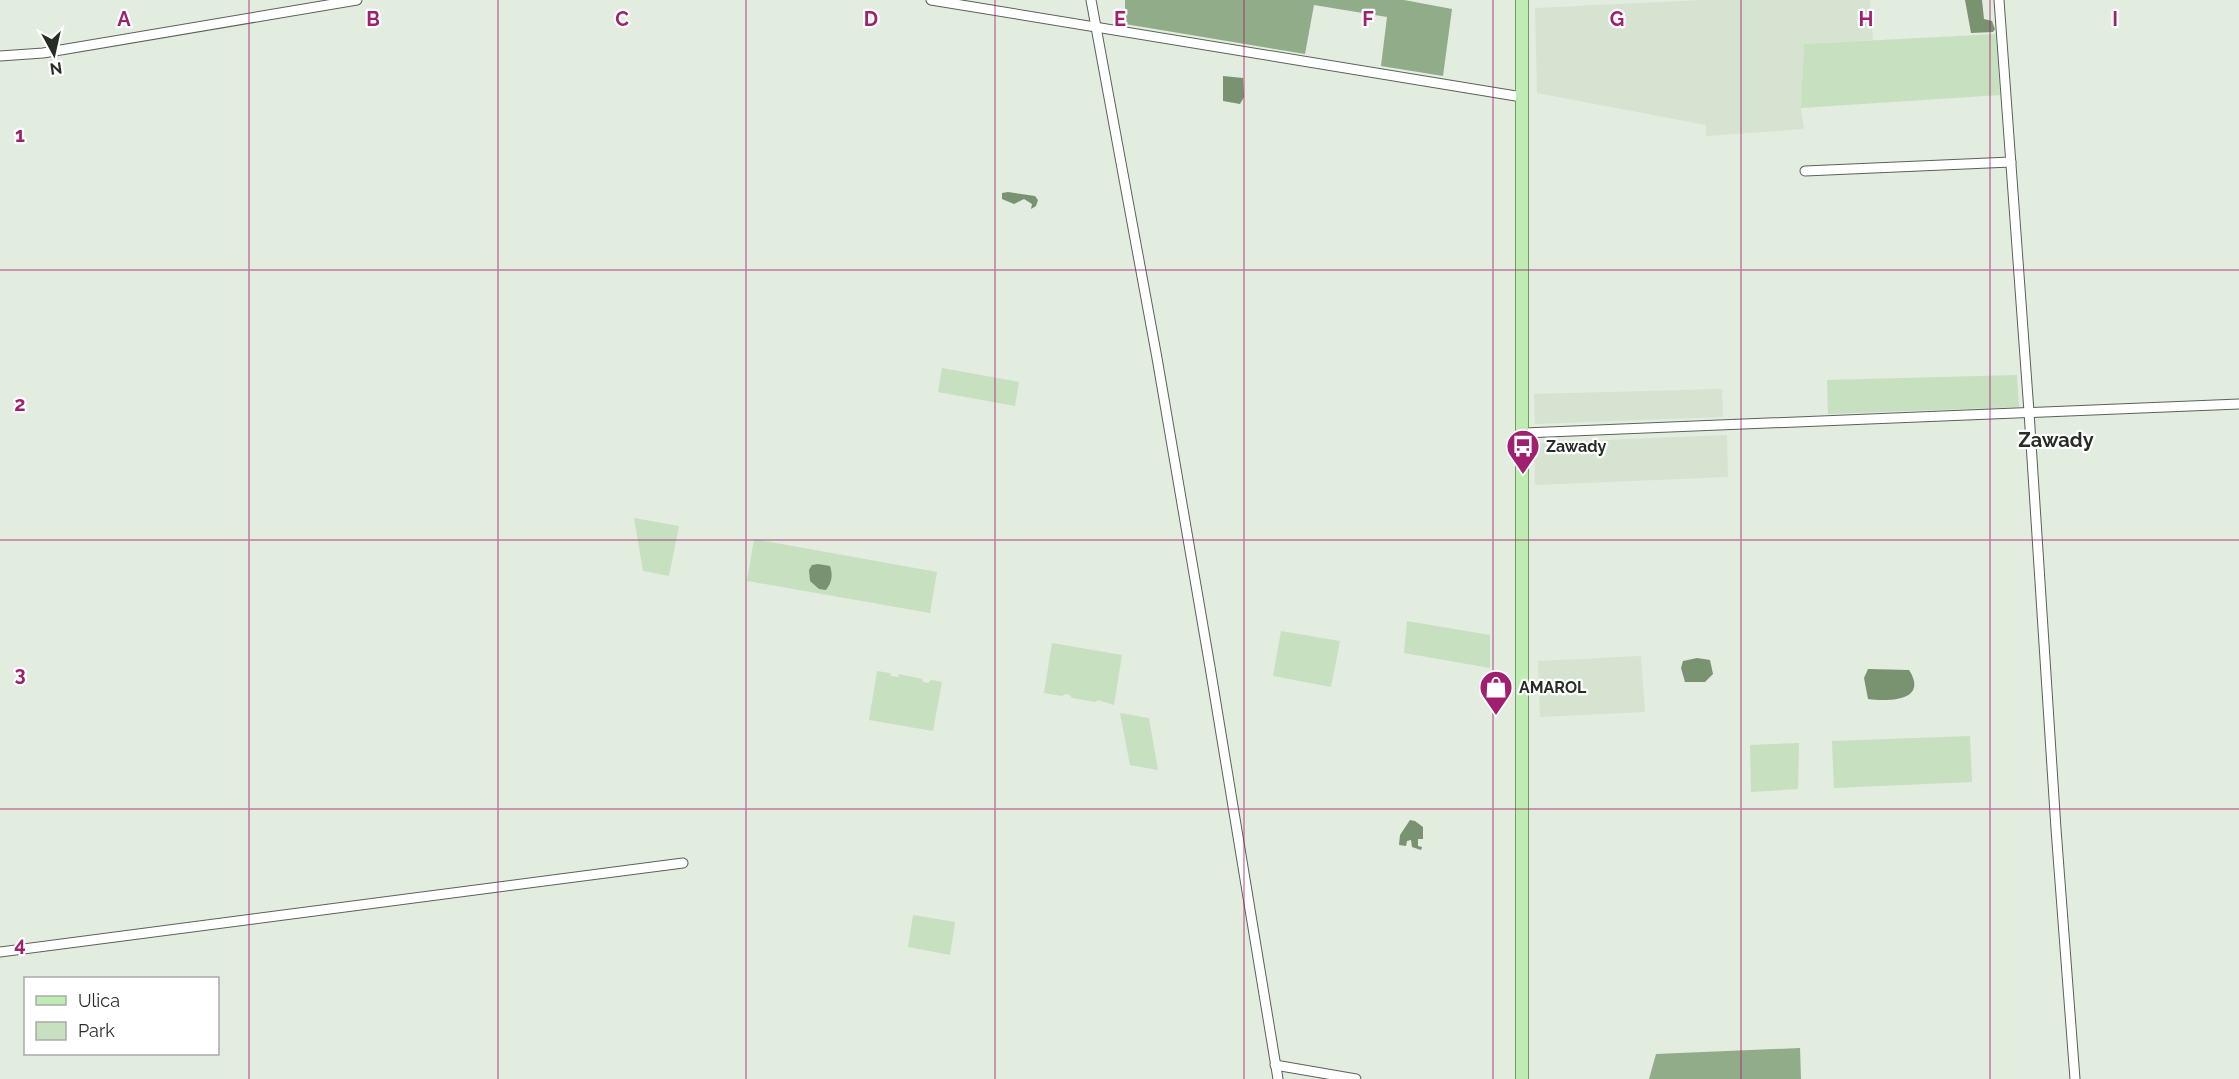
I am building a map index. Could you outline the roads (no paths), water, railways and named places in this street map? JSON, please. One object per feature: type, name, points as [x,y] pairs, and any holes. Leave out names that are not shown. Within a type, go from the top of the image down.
[{"type":"main road","points":[[1522,0],[1522,1079]]},
{"type":"street","points":[[0,56],[43,53],[357,0]]},
{"type":"street","points":[[931,0],[1522,97]]},
{"type":"street","points":[[1091,0],[1201,612],[1278,1079]]},
{"type":"street","points":[[1999,0],[2075,1079]]},
{"type":"street","points":[[1805,171],[2011,162]]},
{"type":"street","points":[[1522,434],[2239,404]]},
{"type":"street","points":[[0,952],[683,863]]},
{"type":"street","points":[[1275,1065],[1356,1079]]},
{"type":"place","name":"Zawady","points":[[1523,475]]},
{"type":"place","name":"AMAROL","points":[[1496,716]]},
{"type":"district","name":"Zawady","points":[[2056,440]]}]
